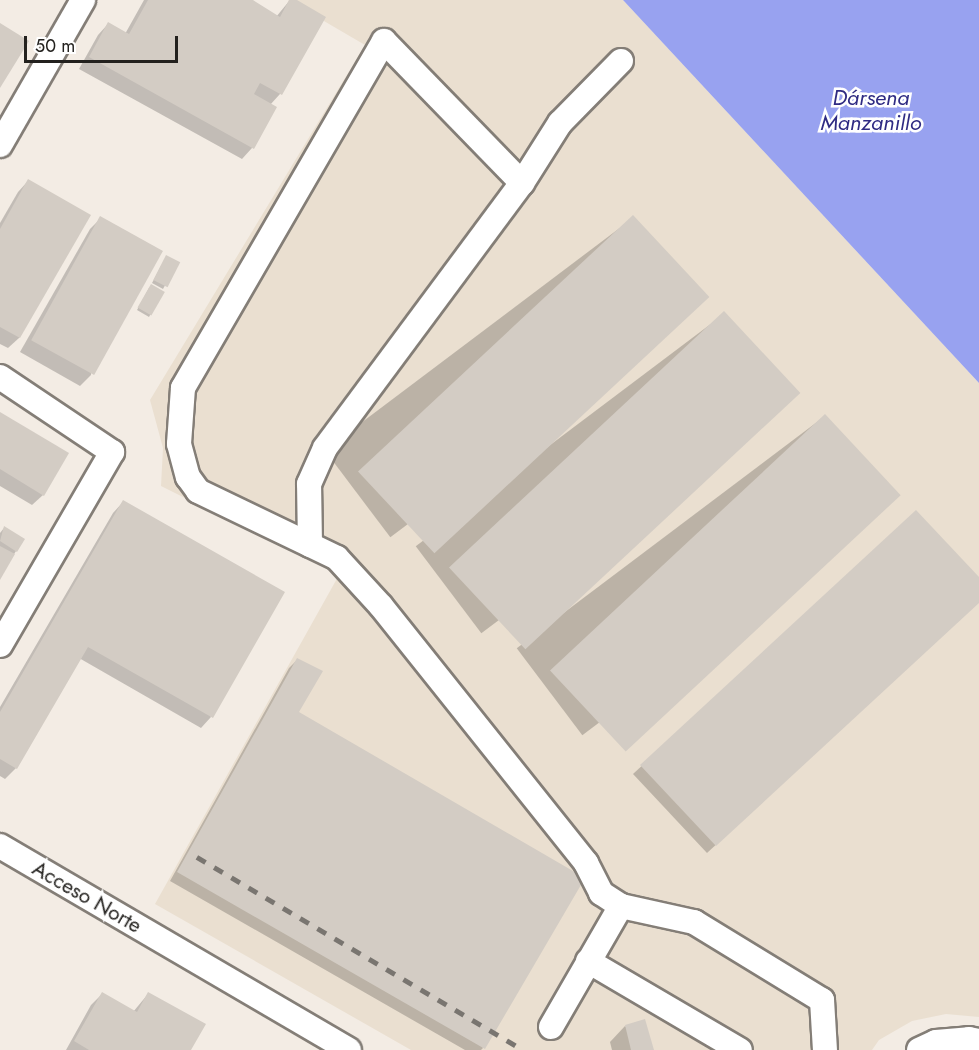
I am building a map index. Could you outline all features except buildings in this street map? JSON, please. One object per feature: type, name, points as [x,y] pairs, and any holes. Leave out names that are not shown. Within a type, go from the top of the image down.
[{"type":"street","points":[[0,146],[83,0]]},
{"type":"street","points":[[522,183],[384,41],[183,388],[179,444],[188,477],[198,491],[337,558],[381,606],[586,864],[601,892],[621,906],[694,922],[822,1000],[825,1050]]},
{"type":"street","points":[[310,545],[309,484],[326,447],[522,183],[560,123],[621,61]]},
{"type":"street","points":[[0,377],[112,452],[0,645]]},
{"type":"street","name":"Acceso Norte","points":[[0,846],[349,1050]]},
{"type":"street","points":[[551,1028],[621,906]]},
{"type":"street","points":[[588,961],[740,1050]]},
{"type":"street","points":[[919,1050],[936,1042],[969,1039],[979,1041]]},
{"type":"shaded area","points":[[288,0],[623,0],[979,383],[979,1017],[946,1014],[912,1021],[879,1040],[872,1050],[411,1050],[155,904],[339,575],[161,486],[163,448],[150,400],[365,45]]},
{"type":"water","name":"Dársena Manzanillo","points":[[623,0],[979,0],[979,383]]},
{"type":"railway","points":[[197,857],[523,1050]]}]
